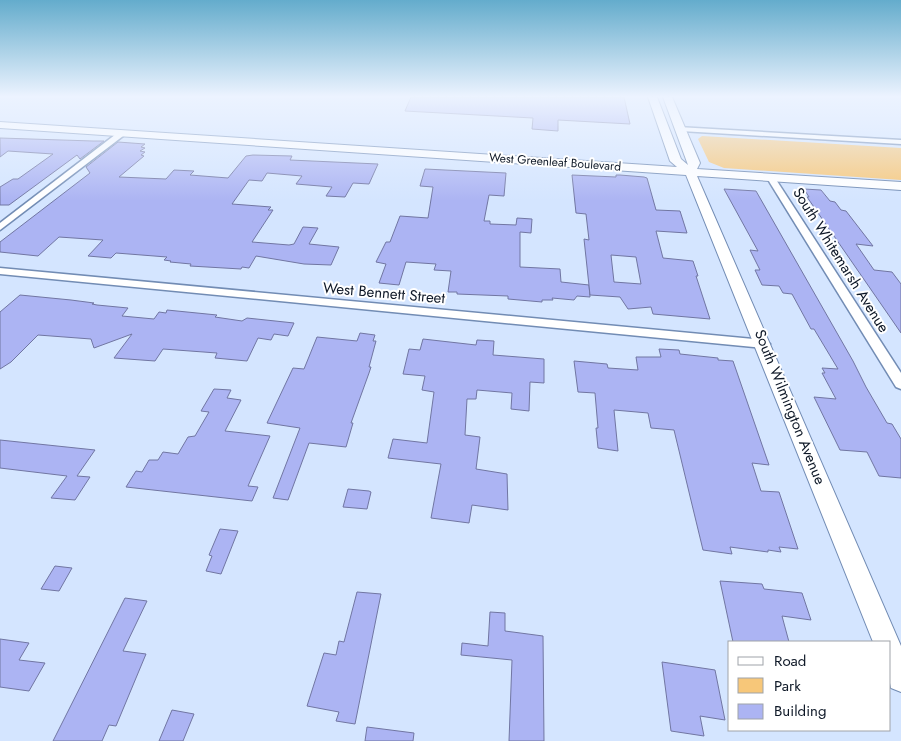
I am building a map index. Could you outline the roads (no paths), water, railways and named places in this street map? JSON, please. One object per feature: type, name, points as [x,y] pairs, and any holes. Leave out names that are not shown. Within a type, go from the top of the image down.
[{"type":"street","name":"West Greenleaf Boulevard","points":[[101,132],[901,186]]},
{"type":"street","name":"South Wilmington Avenue","points":[[665,132],[676,161],[690,172],[764,344],[886,641]]},
{"type":"street","name":"South Wilmington Avenue","points":[[682,132],[694,163],[690,172]]},
{"type":"street","points":[[710,132],[901,142]]},
{"type":"street","points":[[0,227],[123,133]]},
{"type":"street","name":"South Whitemarsh Avenue","points":[[771,178],[901,384]]},
{"type":"street","name":"West Bennett Street","points":[[0,271],[764,344]]},
{"type":"street","points":[[891,653],[901,678]]}]
